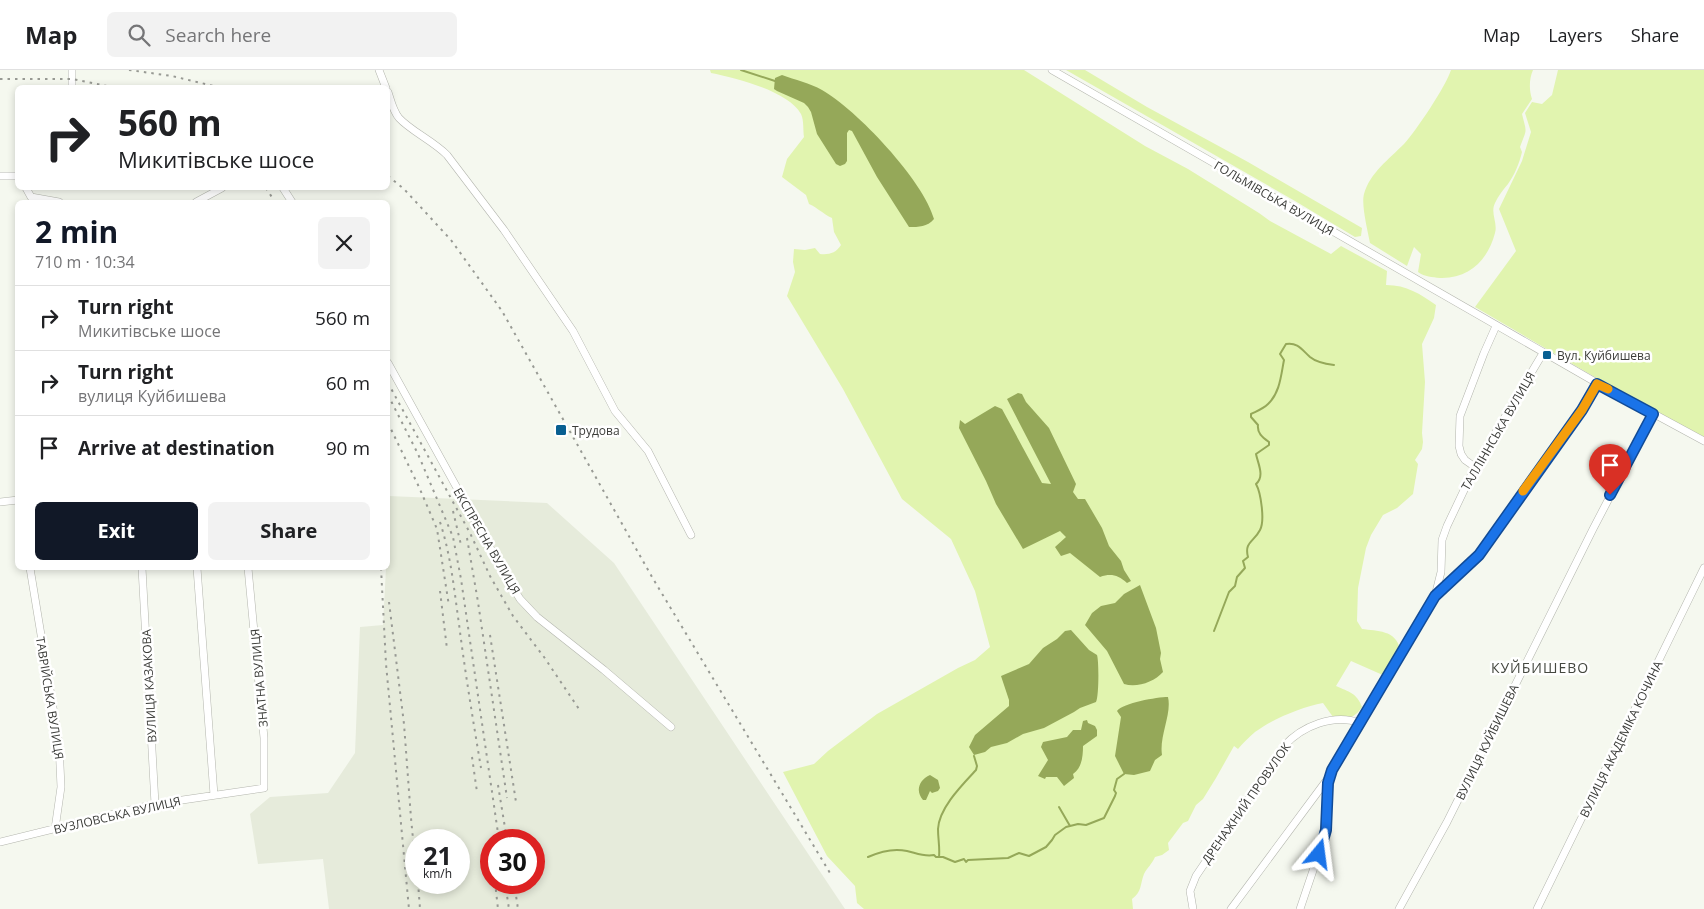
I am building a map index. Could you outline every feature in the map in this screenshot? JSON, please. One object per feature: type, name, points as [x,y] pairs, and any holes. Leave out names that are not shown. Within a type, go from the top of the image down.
[{"type":"street","points":[[72,70],[72,85]]},
{"type":"street","points":[[379,70],[385,85]]},
{"type":"street","name":"ГОЛЬМІВСЬКА ВУЛИЦЯ","points":[[1052,70],[1597,384],[1704,441]]},
{"type":"street","points":[[390,98],[394,110],[400,119],[438,145],[447,155],[509,238],[572,330],[615,411],[648,451],[690,535]]},
{"type":"street","points":[[0,176],[15,176]]},
{"type":"street","points":[[200,200],[218,190]]},
{"type":"street","points":[[1475,467],[1464,460],[1461,454],[1459,446],[1460,416],[1496,326]]},
{"type":"street","name":"ТАЛЛІННСЬКА ВУЛИЦЯ","points":[[1435,596],[1440,579],[1444,533],[1475,467],[1543,353]]},
{"type":"street","name":"ЕКСПРЕСНА ВУЛИЦЯ","points":[[390,366],[504,573],[520,598],[548,627],[604,670],[671,727]]},
{"type":"street","points":[[1230,909],[1329,776],[1435,596],[1479,555],[1582,410],[1597,384]]},
{"type":"street","name":"ВУЛИЦЯ КУЙБИШЕВА","points":[[1399,909],[1447,822],[1589,537],[1653,414]]},
{"type":"street","points":[[0,502],[15,500]]},
{"type":"street","name":"ВУЛИЦЯ АКАДЕМІКА КОЧИНА","points":[[1537,909],[1704,568]]},
{"type":"street","name":"ТАВРІЙСЬКА ВУЛИЦЯ","points":[[30,570],[59,744],[61,787],[55,829]]},
{"type":"street","name":"ВУЛИЦЯ КАЗАКОВА","points":[[142,570],[155,804]]},
{"type":"street","points":[[196,570],[214,795]]},
{"type":"street","name":"ЗНАТНА ВУЛИЦЯ","points":[[248,570],[264,738],[264,788]]},
{"type":"street","name":"ДРЕНАЖНИЙ ПРОВУЛОК","points":[[1193,909],[1190,891],[1196,876],[1284,746],[1296,735],[1325,721],[1360,723]]},
{"type":"street","points":[[1300,909],[1324,838],[1329,776]]},
{"type":"street","name":"ВУЗЛОВСЬКА ВУЛИЦЯ","points":[[0,842],[155,804],[264,788]]},
{"type":"shaded area","points":[[710,70],[1024,70],[1270,221],[1331,254],[1341,246],[1387,271],[1386,285],[1407,288],[1436,305],[1434,318],[1422,344],[1425,382],[1423,442],[1422,449],[1415,460],[1418,464],[1413,494],[1397,508],[1383,515],[1371,535],[1366,548],[1358,588],[1357,621],[1362,629],[1380,631],[1390,635],[1398,643],[1400,649],[1385,676],[1351,661],[1336,686],[1352,694],[1360,702],[1362,707],[1353,716],[1346,718],[1333,717],[1323,703],[1315,705],[1288,714],[1270,723],[1255,732],[1238,749],[1234,746],[1203,799],[1196,805],[1188,821],[1183,823],[1168,843],[1169,850],[1155,857],[1145,872],[1139,891],[1132,899],[1133,909],[864,909],[857,903],[855,886],[827,856],[783,772],[814,764],[877,714],[975,660],[990,647],[975,591],[951,539],[902,499],[843,389],[787,296],[795,272],[793,262],[794,249],[805,250],[815,248],[820,254],[826,254],[835,252],[841,245],[834,232],[832,218],[809,204],[806,195],[782,177],[787,159],[804,137],[801,114],[794,106],[773,92],[734,78],[711,73]]},
{"type":"shaded area","points":[[1066,70],[1085,70],[1362,228],[1361,236],[1355,237]]},
{"type":"shaded area","points":[[1451,70],[1533,70],[1530,84],[1532,99],[1522,114],[1525,131],[1520,147],[1522,152],[1518,165],[1508,184],[1496,200],[1494,214],[1496,229],[1488,252],[1476,266],[1468,271],[1460,275],[1440,278],[1426,276],[1418,272],[1421,254],[1414,247],[1407,266],[1370,243],[1363,199],[1371,179],[1416,129],[1437,97]]},
{"type":"shaded area","points":[[1558,70],[1704,70],[1704,439],[1475,307],[1516,251],[1499,209],[1522,161],[1531,132],[1525,113],[1532,102],[1542,104],[1552,95]]},
{"type":"shaded area","points":[[782,75],[822,90],[836,99],[870,129],[917,185],[928,203],[934,219],[926,225],[909,227],[877,177],[852,131],[849,130],[847,133],[847,161],[840,166],[836,164],[817,134],[808,107],[804,103],[774,89],[775,78]]},
{"type":"shaded area","points":[[1018,393],[1022,394],[1026,402],[1049,428],[1076,484],[1073,492],[1078,499],[1085,499],[1102,528],[1109,546],[1121,561],[1131,581],[1127,583],[1121,578],[1111,575],[1100,577],[1070,553],[1061,556],[1055,547],[1066,537],[1060,531],[1023,549],[996,504],[959,428],[960,420],[965,424],[995,406],[1002,409],[1042,483],[1051,484],[1007,399]]},
{"type":"shaded area","points":[[390,496],[547,503],[614,563],[845,909],[329,909],[323,859],[258,864],[250,814],[270,797],[328,793],[355,753],[360,627],[383,625],[386,570],[390,570]]},
{"type":"shaded area","points":[[1140,585],[1156,628],[1163,672],[1155,679],[1145,683],[1129,685],[1124,684],[1107,651],[1085,625],[1092,613],[1101,606],[1115,603],[1124,594]]},
{"type":"shaded area","points":[[1071,630],[1089,650],[1097,655],[1098,693],[1096,702],[1080,708],[1044,728],[1023,734],[1007,743],[991,747],[985,752],[974,755],[969,747],[975,735],[1009,706],[1009,700],[1001,676],[1029,664],[1043,648],[1065,631]]},
{"type":"shaded area","points":[[1168,697],[1169,704],[1162,740],[1162,755],[1155,760],[1150,771],[1134,775],[1124,774],[1115,756],[1121,717],[1117,711],[1133,703]]},
{"type":"shaded area","points":[[1087,720],[1088,723],[1095,726],[1097,736],[1083,746],[1083,754],[1078,768],[1073,774],[1074,778],[1064,786],[1057,777],[1046,777],[1045,779],[1038,776],[1048,760],[1041,747],[1043,742],[1067,737],[1073,730],[1081,730],[1083,721]]},
{"type":"shaded area","points":[[930,775],[938,780],[940,788],[932,793],[930,791],[926,800],[923,800],[919,793],[919,786]]},
{"type":"waterway","points":[[741,70],[775,81]]},
{"type":"waterway","points":[[1214,631],[1229,592],[1235,586],[1237,577],[1245,568],[1243,561],[1248,557],[1248,545],[1258,534],[1261,526],[1262,507],[1256,484],[1259,481],[1260,474],[1256,454],[1269,445],[1269,442],[1260,435],[1258,425],[1251,417],[1251,414],[1266,406],[1275,395],[1284,360],[1280,354],[1286,344],[1297,345],[1315,360],[1334,365]]},
{"type":"waterway","points":[[939,857],[939,821],[952,797],[976,770],[977,766],[974,756]]},
{"type":"waterway","points":[[868,857],[892,850],[934,855],[955,862],[964,859],[966,862],[968,860],[1008,858],[1019,853],[1029,856],[1046,847],[1055,835],[1066,827],[1078,824],[1086,825],[1104,818],[1115,796],[1114,790],[1117,779],[1124,774]]},
{"type":"waterway","points":[[1059,807],[1070,826]]},
{"type":"railway","points":[[129,70],[172,76],[210,85]]},
{"type":"railway","points":[[0,79],[73,79],[102,85]]},
{"type":"railway","points":[[390,178],[404,189],[451,240],[502,311],[652,577],[830,873]]},
{"type":"railway","points":[[267,190],[274,200]]},
{"type":"railway","points":[[390,387],[513,616],[544,657],[581,712]]},
{"type":"railway","points":[[390,399],[418,454],[453,537],[461,579],[497,829]]},
{"type":"railway","points":[[390,427],[437,529],[449,606]]},
{"type":"railway","points":[[453,511],[461,545]]},
{"type":"railway","points":[[440,522],[452,573],[466,678],[481,768]]},
{"type":"railway","points":[[467,538],[507,798]]},
{"type":"railway","points":[[381,570],[386,664],[409,909]]},
{"type":"railway","points":[[440,591],[447,649]]},
{"type":"railway","points":[[389,602],[404,724],[412,829]]},
{"type":"railway","points":[[490,635],[516,802]]},
{"type":"railway","points":[[472,757],[477,792]]},
{"type":"railway","points":[[498,785],[505,829]]},
{"type":"railway","points":[[419,894],[420,909]]},
{"type":"railway","points":[[496,894],[498,909]]},
{"type":"railway","points":[[507,894],[509,909]]},
{"type":"railway","points":[[516,894],[518,909]]},
{"type":"slow traffic","points":[[1523,491],[1582,410],[1597,384],[1608,389]]},
{"type":"place","name":"Вул. Куйбишева","points":[[1547,355]]},
{"type":"place","name":"Трудова","points":[[561,430]]},
{"type":"district","name":"КУЙБИШЕВО","points":[[1540,667]]},
{"type":"route","points":[[1319,854],[1326,830],[1328,783],[1332,770],[1435,596],[1463,572],[1479,555],[1582,410],[1597,384],[1653,414],[1610,495]]}]
